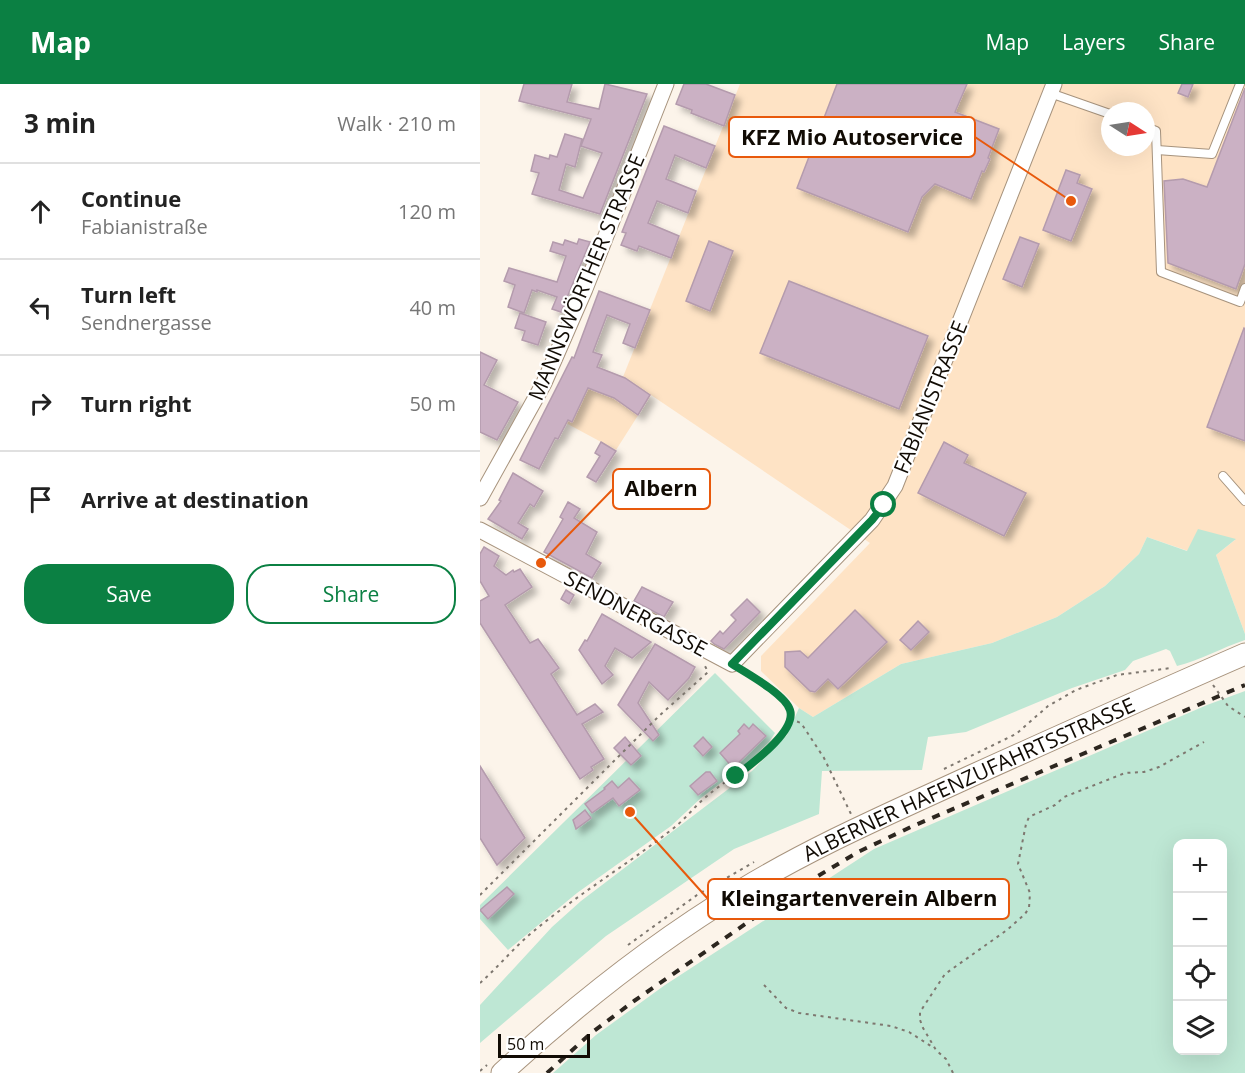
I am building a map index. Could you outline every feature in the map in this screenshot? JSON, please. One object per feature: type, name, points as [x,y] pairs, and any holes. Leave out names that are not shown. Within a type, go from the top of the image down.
[{"type":"main road","name":"ALBERNER HAFENZUFAHRTSSTRASSE","points":[[502,1073],[587,999],[635,961],[740,891],[854,829],[1245,654]]},
{"type":"street","name":"MANNSWÖRTHER STRASSE","points":[[480,498],[544,383],[585,289],[666,84]]},
{"type":"street","name":"FABIANISTRASSE","points":[[732,664],[872,520],[895,486],[1052,89]]},
{"type":"street","name":"SENDNERGASSE","points":[[480,530],[732,664]]},
{"type":"lane","points":[[1157,150],[1212,154],[1240,84]]},
{"type":"lane","points":[[1052,89],[1101,110]]},
{"type":"lane","points":[[1155,131],[1161,272],[1240,302],[1245,288]]},
{"type":"lane","points":[[1223,476],[1245,501]]},
{"type":"path","points":[[480,895],[659,716],[708,672],[702,662]]},
{"type":"path","name":"SENDNERGASSE","points":[[732,664],[783,699],[790,710],[790,719],[801,723],[824,758],[851,814]]},
{"type":"path","points":[[1198,674],[1213,685],[1228,706],[1244,716]]},
{"type":"path","points":[[480,983],[528,936],[676,826],[708,795],[736,776],[768,749],[780,736],[790,719]]},
{"type":"path","points":[[936,1050],[920,1020],[920,1012],[924,1003],[945,974],[1007,930],[1029,908],[1030,893],[1018,864],[1029,817],[1055,805],[1064,797],[1125,773],[1144,772],[1159,767],[1204,742]]},
{"type":"path","points":[[764,985],[786,1008],[799,1013],[891,1026],[909,1032],[946,1059],[953,1073]]},
{"type":"shaded area","points":[[740,84],[1245,84],[1245,634],[1216,555],[1235,540],[1188,551],[1147,537],[1139,554],[1105,586],[1057,617],[992,643],[901,664],[813,717],[799,708],[761,671],[761,656],[870,543],[651,395],[616,450],[564,422],[572,357],[623,377]]},
{"type":"green space","points":[[1198,529],[1236,539],[1216,555],[1245,634],[1245,640],[1177,666],[1170,651],[1166,649],[1133,661],[1125,670],[1072,688],[966,732],[928,737],[922,770],[822,771],[819,814],[734,849],[606,936],[480,1043],[480,1005],[552,927],[581,901],[752,771],[787,735],[799,708],[813,717],[901,664],[992,643],[1057,617],[1105,586],[1139,554],[1147,537],[1187,551]]},
{"type":"green space","points":[[715,673],[775,733],[769,742],[671,826],[577,893],[508,950],[480,919],[480,905]]},
{"type":"green space","points":[[1245,691],[1245,1073],[553,1073],[596,1035],[665,985],[874,849],[1207,705]]},
{"type":"building","points":[[524,84],[572,84],[567,102],[599,109],[605,84],[647,94],[600,214],[532,194],[539,173],[531,171],[535,155],[549,159],[550,155],[557,157],[565,134],[582,139],[575,167],[566,164],[559,190],[583,198],[602,153],[581,146],[591,119],[519,101]]},
{"type":"building","points":[[684,84],[706,84],[735,95],[724,126],[691,113],[692,110],[676,104]]},
{"type":"building","points":[[837,84],[967,84],[955,112],[999,129],[988,158],[990,159],[984,172],[982,171],[971,199],[935,184],[922,197],[908,232],[797,188]]},
{"type":"building","points":[[1182,84],[1193,84],[1188,97],[1178,93]]},
{"type":"building","points":[[1245,88],[1245,264],[1236,289],[1168,263],[1164,181],[1183,179],[1207,187]]},
{"type":"building","points":[[664,126],[715,146],[706,168],[675,155],[666,179],[696,191],[688,213],[657,201],[648,223],[679,236],[671,258],[639,246],[637,251],[621,245],[626,233],[622,232]]},
{"type":"building","points":[[1066,170],[1080,175],[1077,183],[1092,189],[1071,241],[1043,230]]},
{"type":"building","points":[[1020,237],[1039,244],[1022,287],[1003,279]]},
{"type":"building","points":[[579,239],[590,242],[561,312],[552,309],[557,297],[537,290],[537,292],[532,290],[524,313],[508,307],[515,285],[504,281],[509,268],[557,282],[566,256],[550,251],[553,242],[563,245],[565,240],[577,244]]},
{"type":"building","points":[[709,241],[733,251],[710,311],[686,301]]},
{"type":"building","points":[[789,281],[928,336],[899,409],[760,353]]},
{"type":"building","points":[[599,291],[650,310],[635,348],[623,343],[630,324],[607,315],[593,352],[602,355],[597,367],[625,378],[650,395],[638,415],[614,398],[588,388],[572,422],[568,420],[558,439],[555,438],[539,469],[520,460],[572,357],[574,358]]},
{"type":"building","points":[[520,313],[546,322],[538,345],[522,340],[525,331],[515,328]]},
{"type":"building","points":[[1245,329],[1245,441],[1207,427]]},
{"type":"building","points":[[480,352],[497,360],[484,385],[518,402],[497,440],[480,432]]},
{"type":"building","points":[[601,442],[616,451],[596,482],[587,477],[600,456],[595,453]]},
{"type":"building","points":[[944,442],[968,455],[964,463],[1026,493],[1004,536],[918,493]]},
{"type":"building","points":[[513,473],[543,491],[534,507],[530,504],[518,523],[528,529],[522,539],[488,519],[501,501],[499,500]]},
{"type":"building","points":[[568,502],[580,509],[574,518],[597,532],[586,554],[601,563],[592,578],[544,552],[563,519],[560,517]]},
{"type":"building","points":[[484,547],[499,556],[494,566],[506,575],[513,570],[514,572],[520,569],[532,587],[505,605],[530,643],[538,639],[559,668],[551,674],[577,715],[595,704],[603,712],[582,724],[604,759],[591,767],[593,770],[580,779],[480,623],[480,601],[489,596],[480,581],[480,554]]},
{"type":"building","points":[[642,587],[673,602],[664,617],[634,601]]},
{"type":"building","points":[[566,590],[574,595],[569,604],[561,599]]},
{"type":"building","points":[[747,599],[760,612],[724,649],[714,644],[711,641],[720,631],[723,634],[736,620],[731,615]]},
{"type":"building","points":[[855,610],[887,642],[838,689],[828,679],[815,692],[810,691],[785,667],[785,652],[800,651],[808,658]]},
{"type":"building","points":[[602,614],[651,642],[632,658],[615,648],[605,666],[613,675],[602,684],[579,650],[585,640],[587,641]]},
{"type":"building","points":[[918,621],[929,632],[911,650],[900,640]]},
{"type":"building","points":[[655,644],[695,667],[689,678],[668,700],[649,682],[638,703],[659,735],[653,741],[618,705]]},
{"type":"building","points":[[744,724],[749,729],[753,724],[766,736],[733,768],[720,753],[740,734],[738,731]]},
{"type":"building","points":[[625,737],[641,756],[631,765],[614,748]]},
{"type":"building","points":[[703,737],[712,747],[703,756],[694,746]]},
{"type":"building","points":[[480,766],[525,838],[497,865],[480,838]]},
{"type":"building","points":[[706,772],[710,772],[717,781],[698,795],[690,786]]},
{"type":"building","points":[[629,778],[640,790],[619,806],[613,798],[592,813],[585,804],[612,781],[618,788]]},
{"type":"building","points":[[585,810],[591,818],[576,829],[573,820]]},
{"type":"building","points":[[507,887],[514,894],[488,919],[480,910]]},
{"type":"railway","points":[[547,1073],[590,1034],[634,1001],[793,891],[858,852],[913,826],[1245,685]]},
{"type":"place","name":"KFZ Mio Autoservice","points":[[1071,201]]},
{"type":"place","name":"Albern","points":[[541,563]]},
{"type":"place","name":"Kleingartenverein Albern","points":[[630,812]]},
{"type":"route","points":[[736,776],[778,739],[790,719],[790,710],[783,699],[732,664],[884,505]]}]
